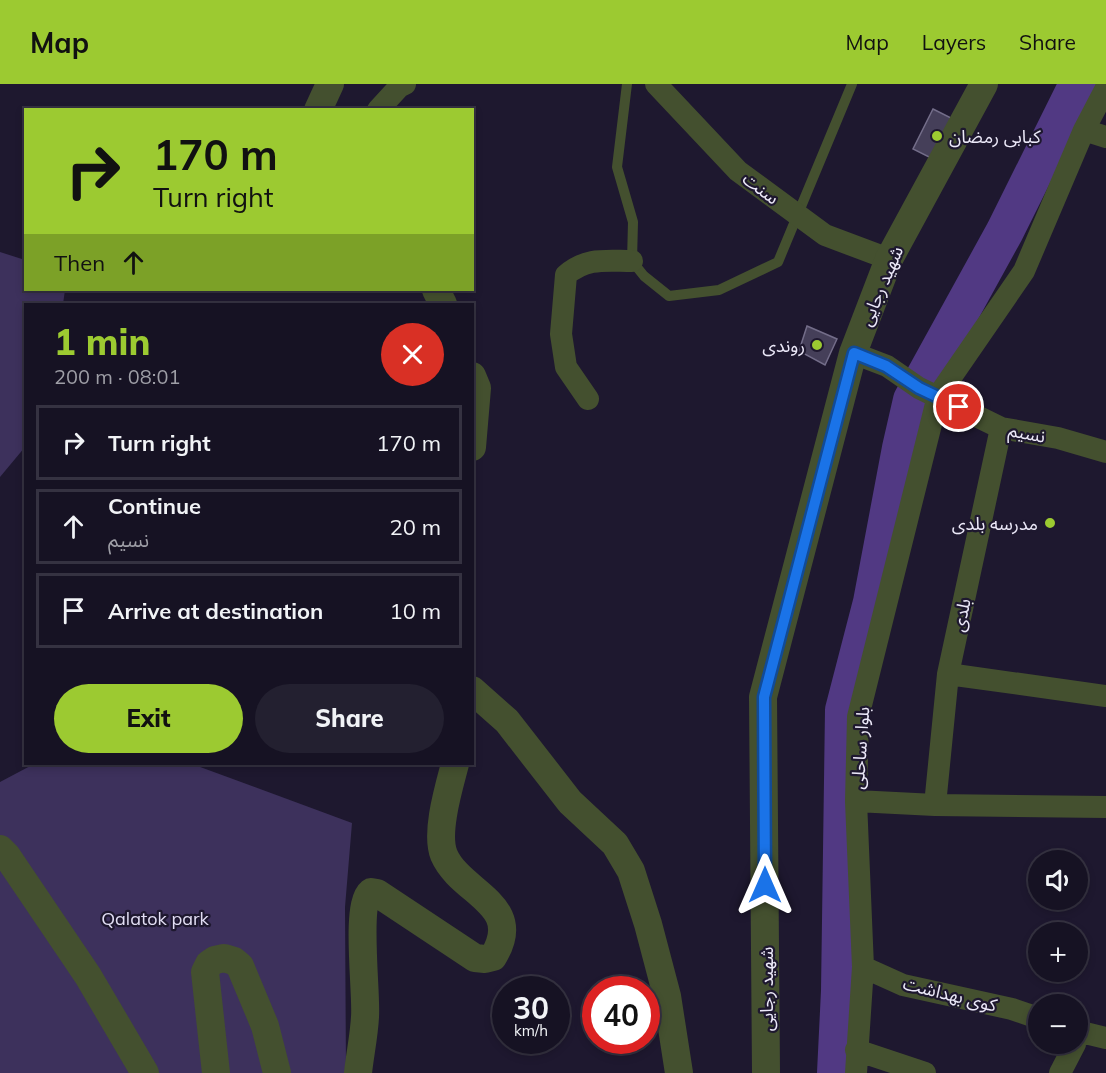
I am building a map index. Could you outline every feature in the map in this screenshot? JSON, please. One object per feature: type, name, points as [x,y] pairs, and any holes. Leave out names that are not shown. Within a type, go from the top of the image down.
[{"type":"street","points":[[319,108],[330,84]]},
{"type":"street","points":[[380,108],[399,87],[405,84]]},
{"type":"street","name":"سنت","points":[[656,84],[738,171],[825,235],[889,259]]},
{"type":"street","name":"شهید رجایی","points":[[766,1073],[764,697],[854,353],[889,259],[984,84]]},
{"type":"street","points":[[928,392],[1024,271],[1084,130],[1106,88]]},
{"type":"street","points":[[1084,130],[1106,136]]},
{"type":"street","points":[[588,399],[566,367],[561,334],[566,275],[574,268],[589,261],[632,261]]},
{"type":"street","name":"نسیم","points":[[854,353],[886,366],[928,392],[1001,428],[1058,438],[1106,452]]},
{"type":"street","points":[[474,381],[477,388],[474,423]]},
{"type":"street","name":"بلوار ساحلی","points":[[856,1073],[863,967],[856,801],[858,717],[928,392]]},
{"type":"street","name":"بلدی","points":[[935,805],[948,674],[1001,428]]},
{"type":"street","points":[[948,674],[1106,696]]},
{"type":"street","points":[[474,692],[507,721],[570,802],[615,844],[631,871],[667,996],[679,1073]]},
{"type":"street","points":[[358,1073],[365,1016],[363,910],[367,896],[371,892],[377,893],[475,958],[493,957],[499,947],[503,930],[500,917],[491,903],[459,876],[444,854],[443,816],[455,765]]},
{"type":"street","points":[[856,801],[935,805],[1106,807]]},
{"type":"street","points":[[0,849],[88,976],[145,1073]]},
{"type":"street","points":[[216,1073],[205,972],[209,964],[224,958],[234,961],[244,972],[265,1026],[277,1073]]},
{"type":"street","name":"کوی بهداشت","points":[[863,967],[903,985],[1028,1015]]},
{"type":"street","points":[[1088,1037],[1106,1038]]},
{"type":"street","points":[[856,1050],[925,1073]]},
{"type":"street","points":[[1060,1073],[1070,1054]]},
{"type":"lane","points":[[627,84],[617,167],[633,222],[632,261],[644,276],[669,296],[719,290],[778,262],[852,84]]},
{"type":"green space","points":[[0,252],[24,260],[24,291],[65,291],[63,303],[24,303],[24,448],[0,477]]},
{"type":"green space","name":"Qalatok park","points":[[32,765],[195,765],[352,823],[345,907],[346,1073],[0,1073],[0,782]]},
{"type":"building","name":"کبابی رمضان","points":[[933,109],[961,123],[941,163],[913,149]]},
{"type":"building","name":"روندی","points":[[807,326],[837,339],[825,365],[799,351]]},
{"type":"waterway","points":[[836,1073],[840,991],[844,710],[872,602],[912,400],[1005,231],[1078,84]]},
{"type":"place","name":"کبابی رمضان","points":[[937,136]]},
{"type":"place","name":"روندی","points":[[817,345]]},
{"type":"place","name":"مدرسه بلدی","points":[[1050,523]]},
{"type":"route","points":[[765,885],[764,697],[854,353],[886,366],[919,388],[959,407]]}]
